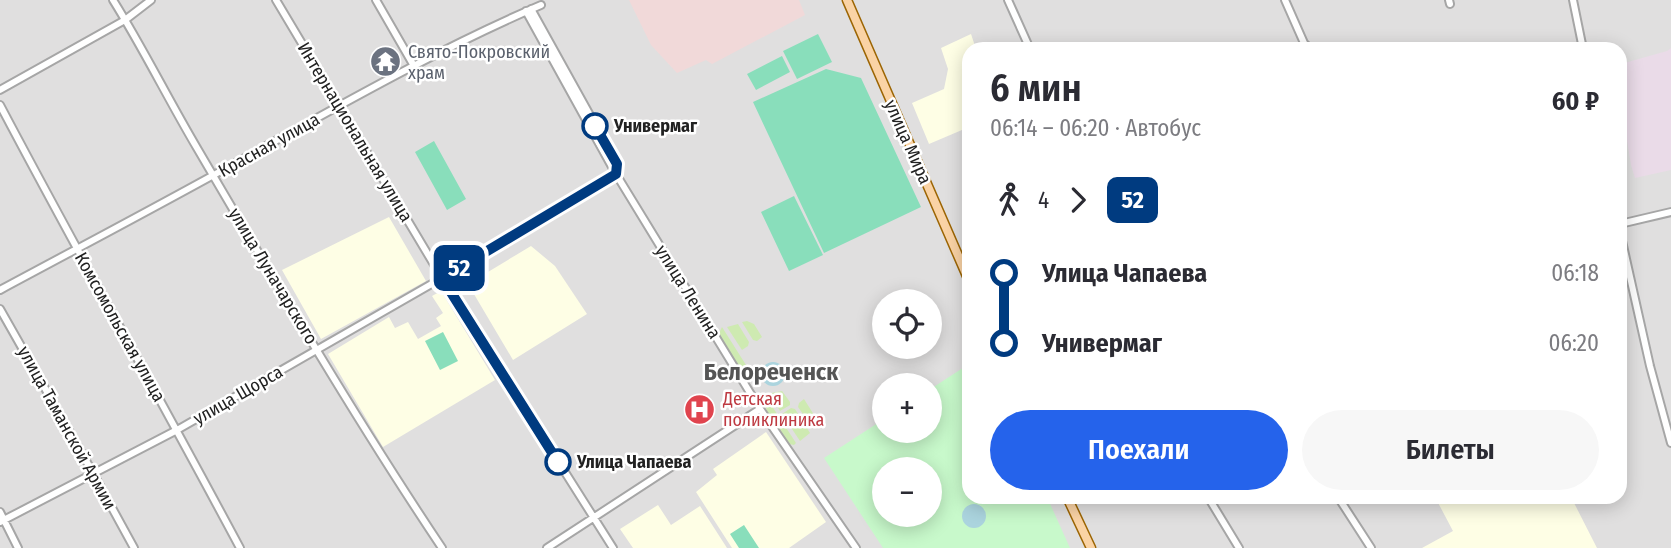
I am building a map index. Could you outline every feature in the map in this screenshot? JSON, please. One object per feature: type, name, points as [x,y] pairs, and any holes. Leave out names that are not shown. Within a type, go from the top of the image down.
[{"type":"main road","name":"улица Мира","points":[[847,0],[962,265]]},
{"type":"main road","points":[[1070,504],[1091,548]]},
{"type":"street","name":"улица Луначарского","points":[[113,0],[213,176],[395,477],[442,548]]},
{"type":"street","points":[[0,90],[125,20],[151,0]]},
{"type":"street","name":"Интернациональная улица","points":[[276,0],[442,278],[613,548]]},
{"type":"street","points":[[376,0],[414,66]]},
{"type":"street","points":[[1008,0],[1027,42]]},
{"type":"street","points":[[1285,0],[1301,42]]},
{"type":"street","points":[[1573,0],[1582,42]]},
{"type":"street","name":"Красная улица","points":[[0,290],[338,106],[541,5]]},
{"type":"street","name":"улица Ленина","points":[[529,10],[616,174],[760,409],[856,548]]},
{"type":"street","name":"Комсомольская улица","points":[[0,105],[240,548]]},
{"type":"street","name":"улица Щорса","points":[[2,521],[177,430],[442,278],[616,174]]},
{"type":"street","points":[[1627,222],[1671,212]]},
{"type":"street","points":[[1627,263],[1671,443]]},
{"type":"street","name":"улица Таманской Армии","points":[[0,309],[134,548]]},
{"type":"street","points":[[547,548],[760,409]]},
{"type":"street","points":[[1212,504],[1239,548]]},
{"type":"street","points":[[1343,504],[1371,548]]},
{"type":"street","points":[[0,512],[2,521],[18,548]]},
{"type":"shaded area","points":[[0,0],[1671,0],[1671,548],[0,548]]},
{"type":"shaded area","points":[[629,0],[799,0],[805,15],[712,64],[706,60],[677,73],[651,45]]},
{"type":"shaded area","points":[[971,34],[974,42],[962,42],[962,130],[929,144],[912,103],[944,89],[948,69],[941,48]]},
{"type":"shaded area","points":[[1671,48],[1671,170],[1635,178],[1627,141],[1627,62]]},
{"type":"shaded area","points":[[389,217],[426,281],[321,339],[282,270]]},
{"type":"shaded area","points":[[531,246],[555,266],[587,314],[513,360],[468,284]]},
{"type":"shaded area","points":[[441,291],[495,380],[383,447],[328,354],[389,317],[395,328],[408,322],[418,339],[441,326],[436,318],[443,313],[432,296]]},
{"type":"shaded area","points":[[766,432],[826,522],[789,548],[732,548],[696,492],[717,475],[713,469]]},
{"type":"shaded area","points":[[1439,504],[1575,504],[1597,548],[1422,548],[1453,531]]},
{"type":"shaded area","points":[[658,505],[671,525],[700,506],[727,548],[633,548],[620,529]]},
{"type":"green space","points":[[818,34],[832,62],[797,79],[783,51]]},
{"type":"green space","points":[[782,56],[790,72],[756,90],[747,74]]},
{"type":"green space","points":[[826,69],[861,78],[921,207],[824,253],[753,102]]},
{"type":"green space","points":[[434,141],[466,199],[447,210],[415,152]]},
{"type":"green space","points":[[794,196],[823,255],[789,271],[761,212]]},
{"type":"green space","points":[[742,322],[754,324],[762,337],[757,341],[753,340]]},
{"type":"green space","points":[[738,324],[749,342],[742,350],[727,327]]},
{"type":"green space","points":[[722,327],[746,365],[746,374],[737,366],[718,335]]},
{"type":"green space","points":[[443,332],[458,361],[440,370],[425,341]]},
{"type":"green space","points":[[962,369],[962,504],[1050,504],[1070,548],[883,548],[824,458],[872,427],[872,443],[942,443],[942,382]]},
{"type":"green space","points":[[782,391],[790,405],[780,411],[772,393]]},
{"type":"green space","points":[[804,399],[816,418],[813,428],[798,407]]},
{"type":"green space","points":[[763,400],[768,400],[796,443],[794,445],[789,444],[769,416]]},
{"type":"green space","points":[[791,408],[795,409],[810,433],[800,441],[782,414]]},
{"type":"green space","points":[[744,525],[759,548],[739,548],[730,534]]},
{"type":"water","points":[[773,362],[782,365],[785,374],[782,383],[773,386],[764,383],[761,374],[764,365]]},
{"type":"water","points":[[969,504],[979,504],[986,511],[986,521],[979,528],[969,528],[962,521],[962,511]]},
{"type":"bus line","name":"52","points":[[558,462],[442,278],[616,174],[617,164],[595,126]]},
{"type":"place","name":"Свято-Покровский храм","points":[[385,62]]},
{"type":"place","name":"Универмаг","points":[[595,126]]},
{"type":"place","name":"Детская поликлиника","points":[[700,409]]},
{"type":"place","name":"Улица Чапаева","points":[[558,462]]},
{"type":"district","name":"Белореченск","points":[[771,372]]}]
